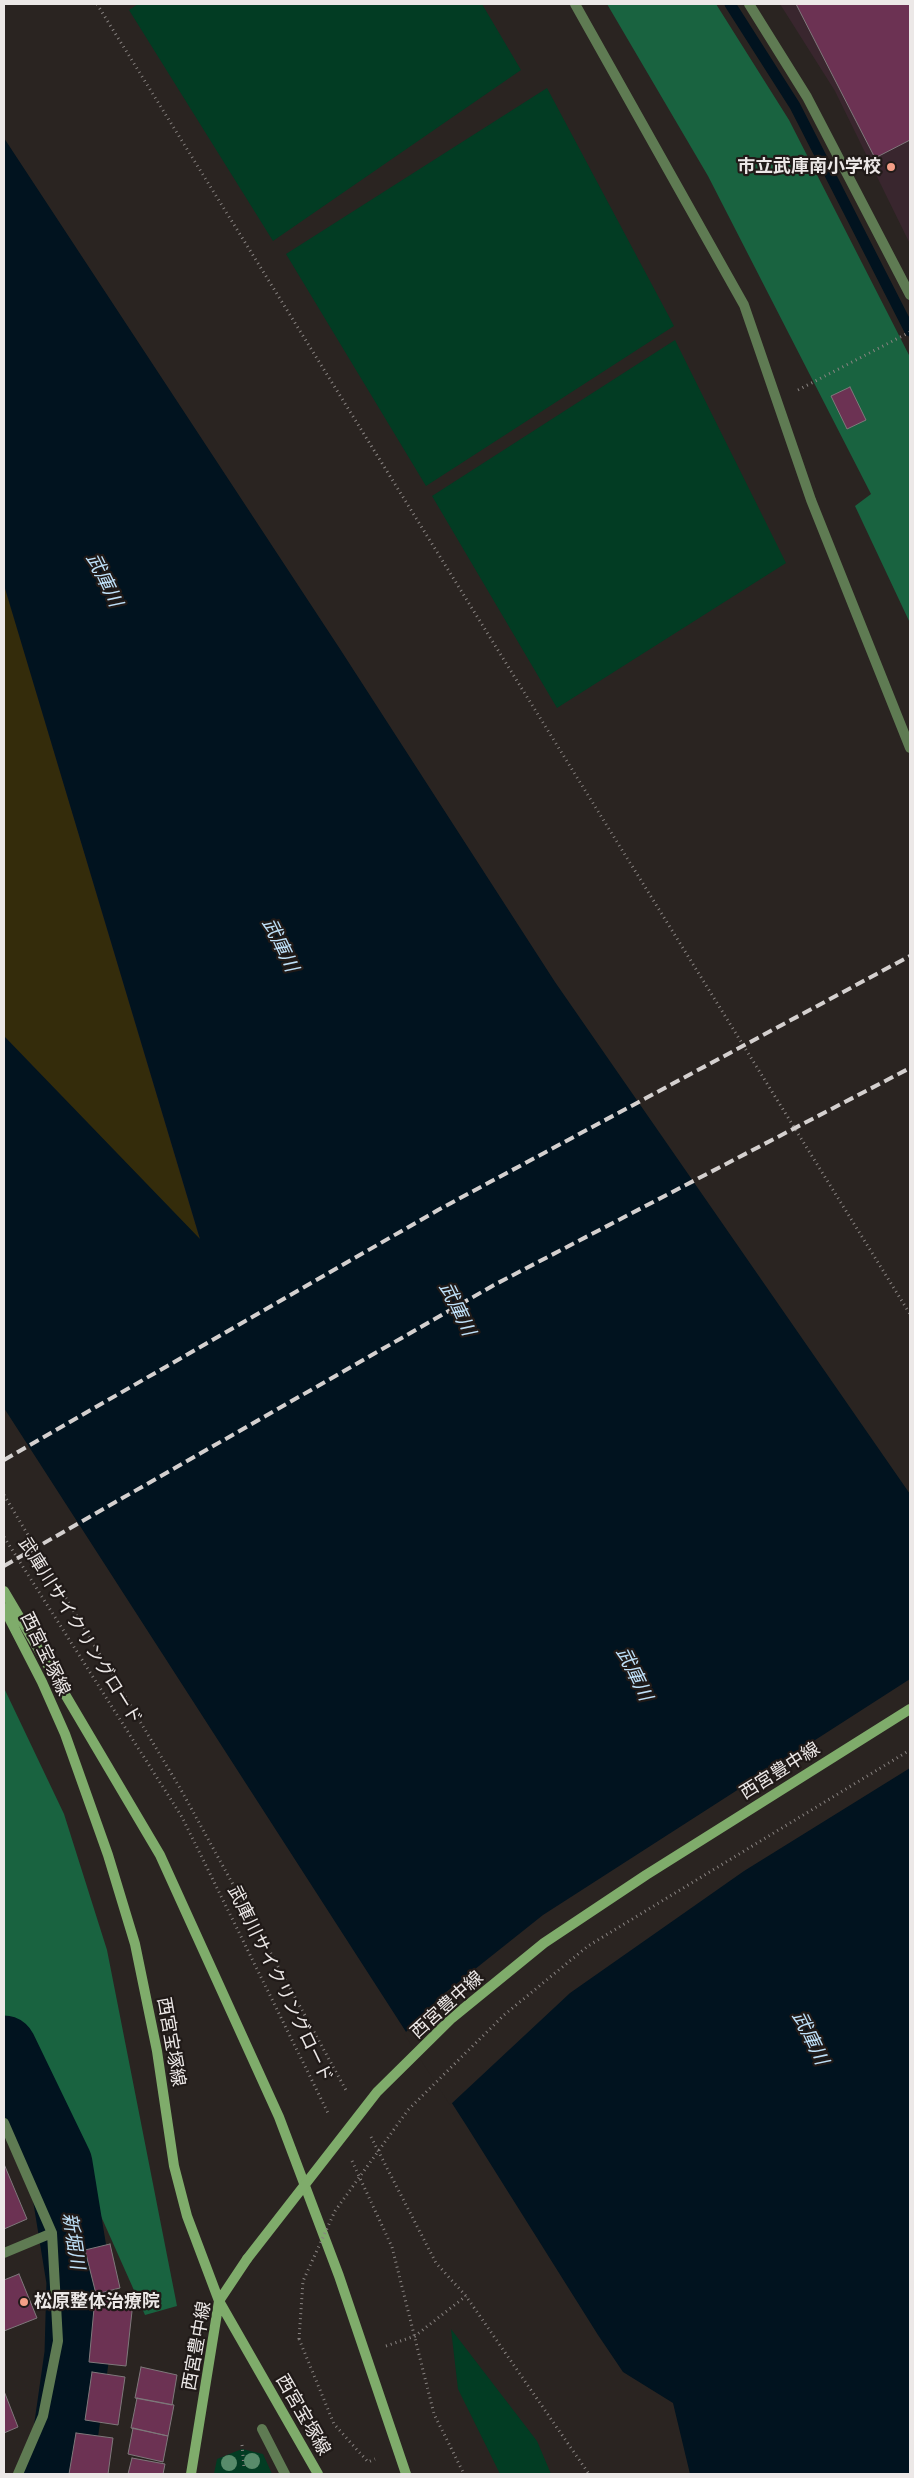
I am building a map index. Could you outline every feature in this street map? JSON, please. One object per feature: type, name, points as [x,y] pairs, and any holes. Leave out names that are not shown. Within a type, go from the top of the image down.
[{"type":"main road","points":[[4,1591],[164,1864],[279,2117],[340,2276],[406,2474]]},
{"type":"main road","name":"西宮宝塚線","points":[[4,1608],[42,1682],[65,1734],[108,1855],[135,1944],[157,2051],[174,2166],[187,2216],[219,2301],[318,2474]]},
{"type":"main road","name":"西宮豊中線","points":[[191,2474],[219,2301],[248,2258],[377,2092],[452,2018],[544,1943],[614,1896],[910,1709]]},
{"type":"street","points":[[575,4],[744,306],[811,500],[910,748]]},
{"type":"street","points":[[749,4],[807,96],[910,296]]},
{"type":"street","points":[[4,2123],[52,2233],[58,2341],[43,2416],[18,2474]]},
{"type":"street","points":[[4,2253],[52,2233]]},
{"type":"street","points":[[262,2429],[285,2474]]},
{"type":"path","points":[[97,4],[910,1314]]},
{"type":"path","points":[[814,380],[910,332]]},
{"type":"path","points":[[4,1494],[180,1788],[348,2093]]},
{"type":"path","name":"武庫川サイクリングロード","points":[[4,1536],[182,1817],[330,2116]]},
{"type":"path","points":[[299,2340],[303,2281],[335,2210],[408,2110],[504,2015],[588,1946],[910,1750]]},
{"type":"path","points":[[370,2136],[436,2263],[466,2296],[589,2474]]},
{"type":"path","points":[[352,2160],[392,2247],[434,2414],[464,2474]]},
{"type":"path","points":[[242,2449],[244,2466]]},
{"type":"shaded area","name":"市立武庫南小学校","points":[[780,4],[910,4],[910,244],[835,91]]},
{"type":"green space","points":[[138,4],[482,4],[521,70],[273,241],[129,10]]},
{"type":"green space","points":[[607,4],[716,4],[789,120],[910,357],[910,623],[855,506],[871,494],[708,176]]},
{"type":"green space","points":[[547,88],[674,326],[426,486],[286,254]]},
{"type":"green space","points":[[675,340],[786,563],[557,708],[432,496]]},
{"type":"green space","points":[[4,1688],[64,1814],[107,1950],[177,2306],[145,2315],[96,2205],[4,2014]]},
{"type":"green space","points":[[451,2329],[537,2441],[551,2474],[500,2474],[458,2389]]},
{"type":"green space","points":[[242,2449],[263,2454],[272,2474],[214,2474],[217,2459]]},
{"type":"sand","points":[[4,585],[200,1240],[4,1036]]},
{"type":"water","name":"武庫川","points":[[4,138],[340,649],[555,982],[910,1494],[910,2474],[690,2474],[673,2403],[623,2372],[598,2335],[466,2125],[4,1408],[4,1036],[200,1239],[4,585]]},
{"type":"pier","points":[[910,1679],[910,1768],[744,1871],[570,1993],[450,2105],[404,2034],[445,1993],[543,1915]]},
{"type":"building","name":"市立武庫南小学校","points":[[796,4],[910,4],[910,140],[875,158]]},
{"type":"building","points":[[850,387],[866,420],[847,429],[831,396]]},
{"type":"building","points":[[4,2164],[27,2219],[4,2229]]},
{"type":"building","points":[[110,2244],[120,2288],[96,2294],[85,2250]]},
{"type":"building","points":[[19,2274],[37,2318],[4,2331],[4,2280]]},
{"type":"building","points":[[95,2298],[133,2302],[126,2366],[89,2362]]},
{"type":"building","points":[[141,2367],[177,2375],[172,2405],[135,2398]]},
{"type":"building","points":[[92,2372],[125,2377],[118,2425],[85,2420]]},
{"type":"building","points":[[4,2391],[18,2427],[4,2433]]},
{"type":"building","points":[[137,2398],[174,2405],[168,2436],[131,2428]]},
{"type":"building","points":[[133,2428],[168,2436],[163,2462],[128,2454]]},
{"type":"building","points":[[76,2433],[113,2438],[108,2474],[69,2474]]},
{"type":"building","points":[[132,2458],[165,2464],[163,2474],[128,2474]]},
{"type":"waterway","points":[[730,4],[795,106],[910,331]]},
{"type":"waterway","name":"新堀川","points":[[4,2048],[60,2164],[79,2281],[77,2354],[65,2438],[50,2474]]},
{"type":"railway","points":[[4,1460],[438,1210],[910,956]]},
{"type":"railway","points":[[4,1566],[494,1285],[910,1068]]},
{"type":"place","name":"市立武庫南小学校","points":[[891,167]]},
{"type":"place","name":"松原整体治療院","points":[[24,2302]]}]
